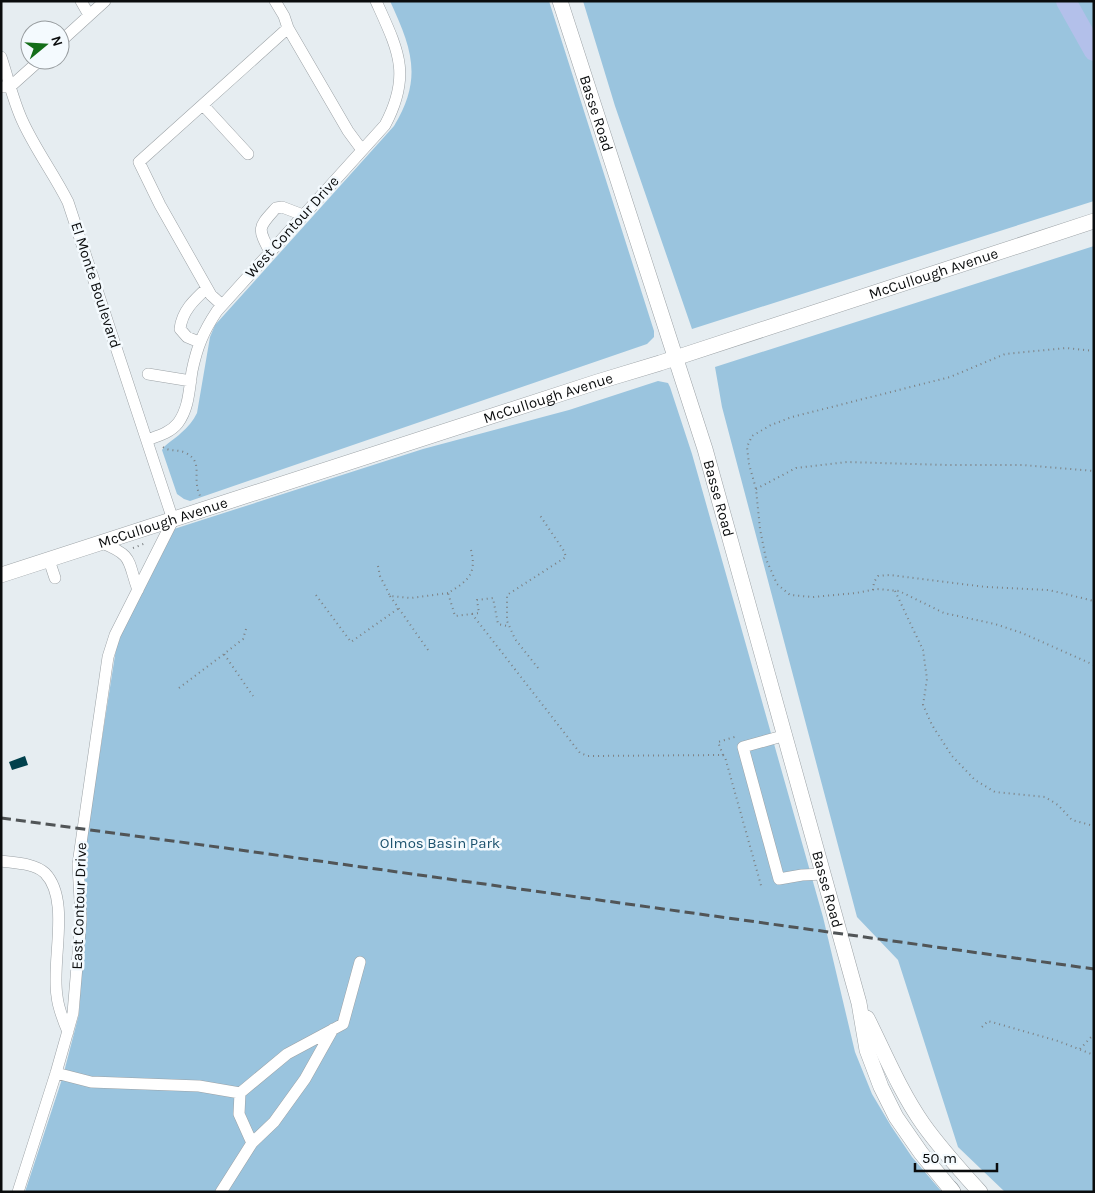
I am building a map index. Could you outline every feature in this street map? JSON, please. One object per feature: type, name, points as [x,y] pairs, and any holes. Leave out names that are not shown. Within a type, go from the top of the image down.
[{"type":"main road","name":"Basse Road","points":[[560,1],[705,449],[859,1002],[867,1050],[881,1087],[896,1117],[920,1153],[952,1191]]},
{"type":"main road","name":"McCullough Avenue","points":[[1,575],[1094,221]]},
{"type":"main road","name":"Basse Road","points":[[859,1002],[893,1074],[922,1123],[946,1154],[980,1192]]},
{"type":"street","points":[[81,1],[89,15]]},
{"type":"street","points":[[70,33],[105,1]]},
{"type":"street","points":[[275,1],[284,16],[288,28],[348,131],[362,150]]},
{"type":"street","name":"West Contour Drive","points":[[147,440],[171,430],[177,424],[188,403],[191,381],[203,332],[222,305],[385,125],[394,108],[399,90],[398,52],[376,1]]},
{"type":"street","points":[[222,305],[211,295],[160,205],[139,162],[288,28]]},
{"type":"street","name":"El Monte Boulevard","points":[[1,57],[6,87],[68,202],[173,520]]},
{"type":"street","points":[[6,87],[27,70]]},
{"type":"street","points":[[203,105],[248,154]]},
{"type":"street","points":[[270,252],[261,230],[262,224],[267,218],[276,208],[282,207],[303,215]]},
{"type":"street","points":[[200,342],[187,337],[180,329],[181,320],[190,304],[207,288]]},
{"type":"street","points":[[148,374],[191,381]]},
{"type":"street","name":"East Contour Drive","points":[[18,1192],[73,1013],[81,919],[79,857],[108,657],[115,635],[173,520]]},
{"type":"street","points":[[102,543],[119,550],[128,558],[138,590]]},
{"type":"street","points":[[49,560],[55,578]]},
{"type":"street","points":[[786,735],[743,747],[779,879],[824,874]]},
{"type":"street","points":[[1,861],[33,866],[44,873],[54,888],[58,906],[56,995],[68,1032]]},
{"type":"street","points":[[252,1143],[239,1114],[240,1093],[288,1054],[343,1024],[360,962]]},
{"type":"street","points":[[221,1192],[252,1143],[274,1122],[305,1079],[334,1028]]},
{"type":"street","points":[[56,1073],[91,1082],[199,1086],[240,1093]]},
{"type":"path","points":[[1094,351],[1066,348],[1005,354],[950,377],[792,417],[771,425],[752,436],[747,447],[749,464],[756,489],[761,536],[766,559],[777,584],[790,595],[813,597],[873,590],[895,591],[944,613],[995,624],[1022,633],[1094,665]]},
{"type":"path","points":[[163,447],[168,450],[182,452],[193,459],[197,469],[196,483],[201,498]]},
{"type":"path","points":[[756,489],[796,468],[847,462],[1023,465],[1094,471]]},
{"type":"path","points":[[448,593],[455,616],[479,613],[477,600],[493,598],[498,624],[507,626],[507,595],[566,557],[539,514]]},
{"type":"path","points":[[129,550],[146,543]]},
{"type":"path","points":[[390,596],[411,598],[448,593],[461,585],[471,575],[474,561],[471,550]]},
{"type":"path","points":[[378,566],[380,576],[390,596],[428,650]]},
{"type":"path","points":[[873,590],[874,582],[878,576],[890,575],[986,587],[1049,590],[1094,601]]},
{"type":"path","points":[[895,591],[923,650],[927,679],[923,704],[932,725],[952,756],[975,780],[995,792],[1045,797],[1058,805],[1072,820],[1094,826]]},
{"type":"path","points":[[316,595],[351,642],[399,608]]},
{"type":"path","points":[[472,614],[580,753],[588,756],[723,755]]},
{"type":"path","points":[[507,621],[515,638],[538,668]]},
{"type":"path","points":[[179,688],[243,639],[246,629]]},
{"type":"path","points":[[224,654],[253,696]]},
{"type":"path","points":[[742,735],[718,742],[725,757],[762,889]]},
{"type":"path","points":[[982,1027],[988,1021],[1058,1041],[1094,1055]]},
{"type":"path","points":[[1080,1050],[1094,1034]]},
{"type":"green space","points":[[390,1],[549,1],[654,331],[654,337],[647,344],[190,501],[184,499],[177,494],[162,450],[186,428],[197,413],[210,337],[215,325],[394,126],[403,109],[409,93],[411,64],[404,34]]},
{"type":"green space","points":[[583,1],[1094,1],[1094,201],[692,329],[615,106]]},
{"type":"green space","points":[[1094,246],[1094,1192],[1005,1192],[958,1147],[898,960],[857,917],[722,407],[715,367]]},
{"type":"green space","name":"Olmos Basin Park","points":[[658,381],[668,383],[670,387],[692,454],[823,917],[855,1052],[872,1094],[891,1126],[912,1157],[942,1192],[25,1192],[63,1076],[79,1014],[84,923],[82,867],[116,649],[123,630],[174,529],[423,449],[569,410]]},
{"type":"building","points":[[25,756],[28,765],[12,770],[9,762]]},
{"type":"waterway","points":[[1066,1],[1094,51]]},
{"type":"railway","points":[[1,818],[1094,969]]}]
